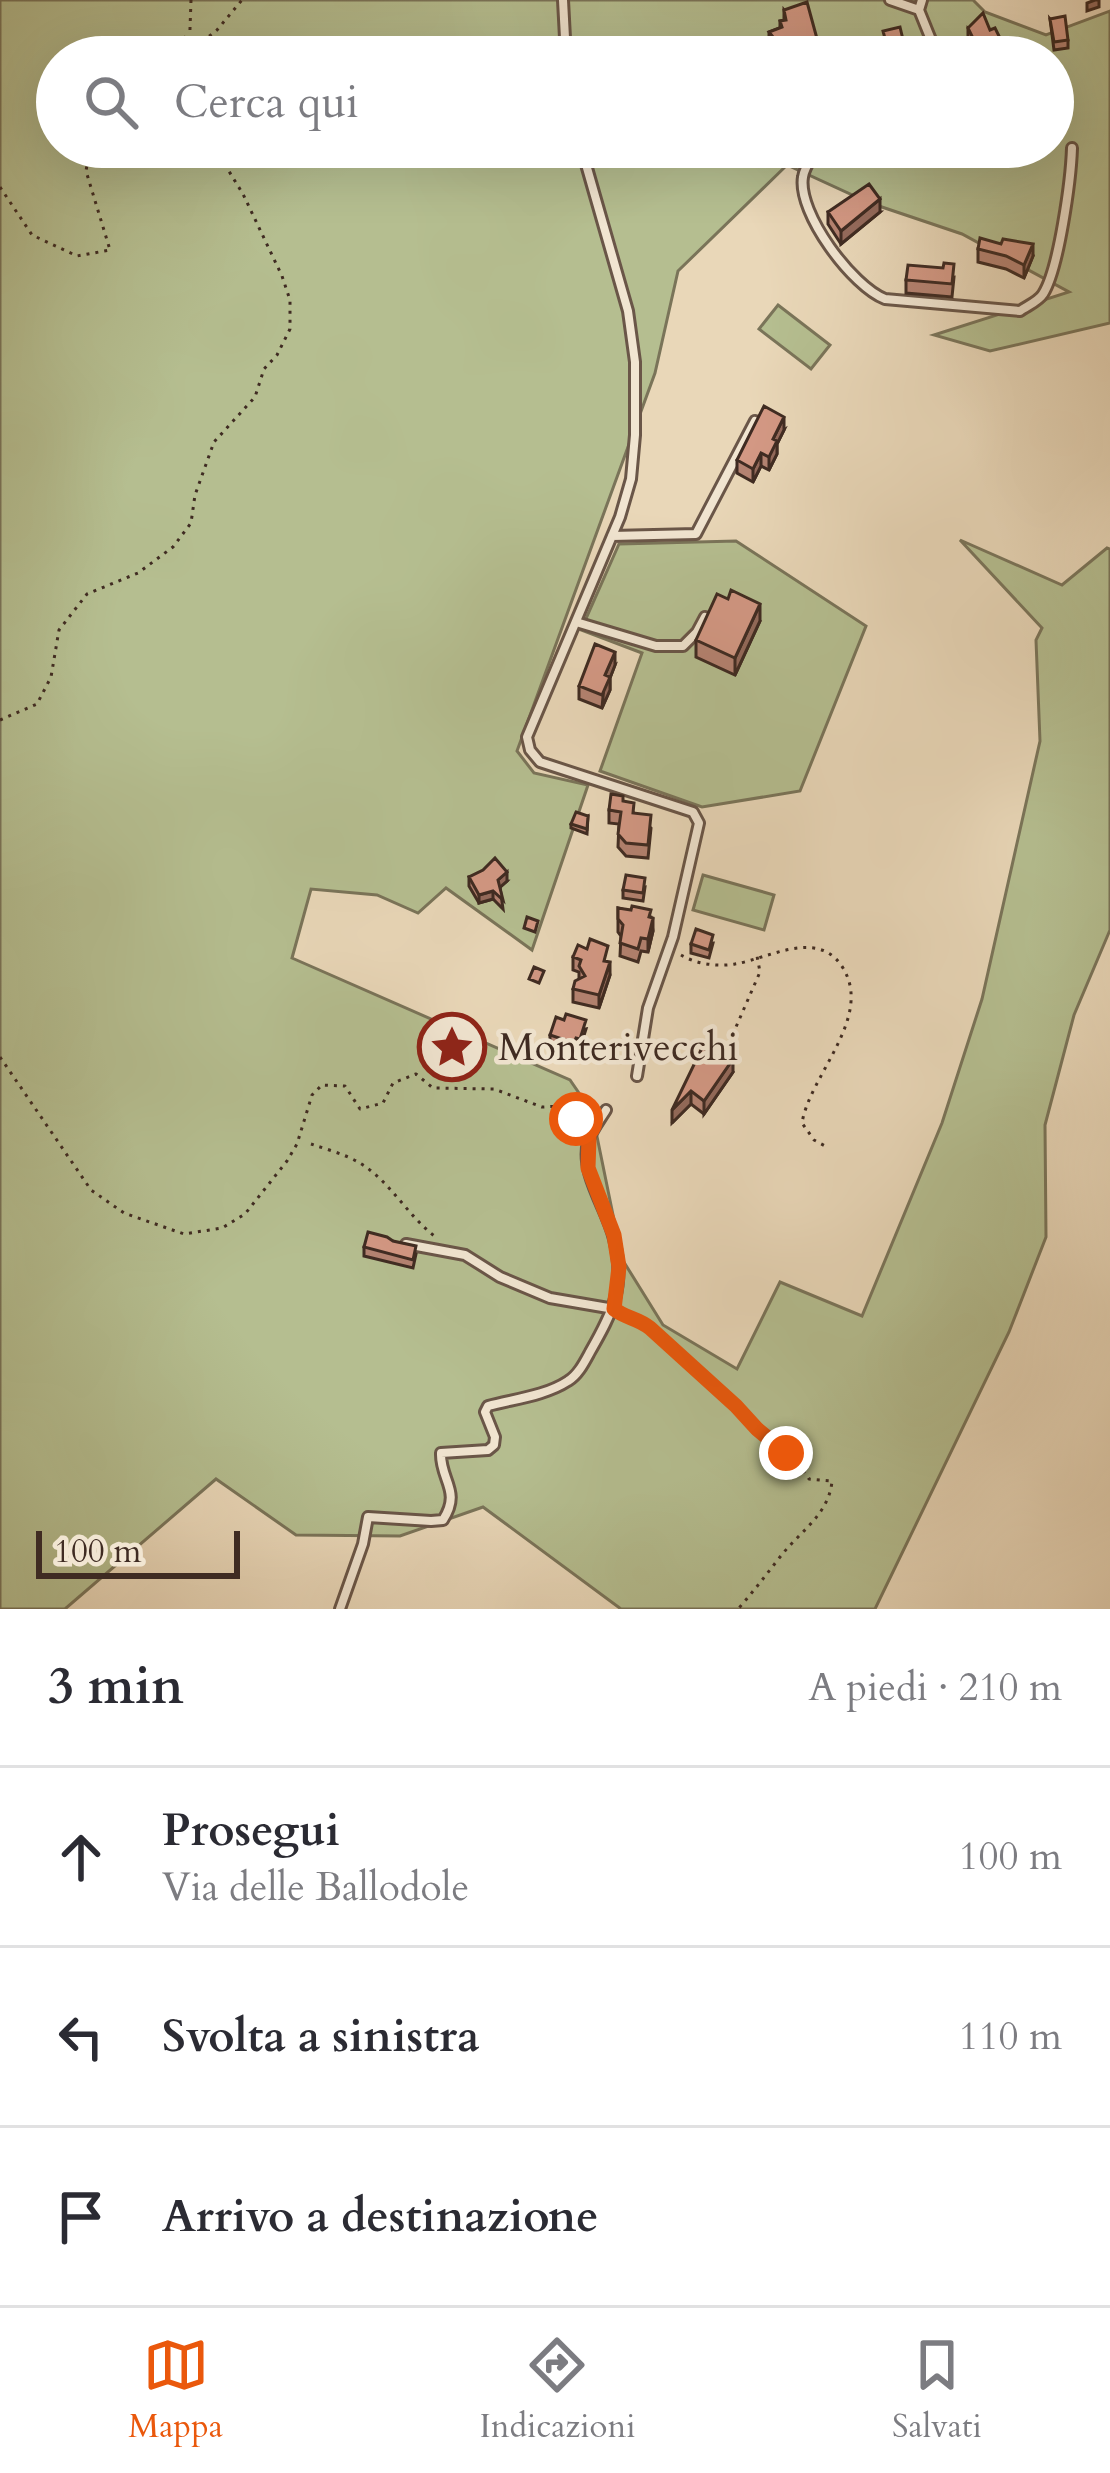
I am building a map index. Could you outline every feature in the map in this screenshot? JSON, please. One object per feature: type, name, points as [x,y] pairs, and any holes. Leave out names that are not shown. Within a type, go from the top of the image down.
[{"type":"lane","points":[[563,0],[565,36]]},
{"type":"lane","points":[[890,0],[920,5],[931,36]]},
{"type":"lane","points":[[587,168],[628,311],[635,362],[631,479],[612,536],[527,737],[540,762],[694,812],[699,823],[649,1009],[637,1076]]},
{"type":"lane","points":[[807,168],[802,178],[809,213],[832,250],[871,294],[1020,311],[1042,296],[1052,269],[1071,168]]},
{"type":"lane","points":[[612,536],[696,534],[755,421]]},
{"type":"lane","points":[[576,622],[656,646],[683,646],[705,617]]},
{"type":"lane","points":[[340,1609],[368,1517],[443,1520],[451,1507],[451,1489],[441,1453],[488,1450],[495,1437],[485,1412],[488,1406],[571,1380],[614,1309],[619,1267],[614,1235],[588,1168],[589,1138],[606,1110]]},
{"type":"lane","points":[[394,1242],[465,1255],[500,1277],[550,1298],[614,1309]]},
{"type":"path","points":[[187,36],[191,0]]},
{"type":"path","points":[[210,36],[242,0]]},
{"type":"path","points":[[0,188],[32,236],[77,256],[110,250],[86,168]]},
{"type":"path","points":[[0,720],[37,704],[51,677],[59,630],[87,594],[138,573],[173,547],[191,523],[195,495],[214,442],[255,397],[264,369],[290,329],[290,300],[282,276],[227,168]]},
{"type":"path","points":[[669,947],[701,963],[738,964],[790,948],[818,949],[842,965],[850,987],[848,1027],[823,1068],[802,1123],[814,1140],[827,1147]]},
{"type":"path","points":[[729,1043],[760,972],[757,956]]},
{"type":"path","points":[[0,1057],[91,1190],[124,1213],[184,1234],[222,1228],[245,1214],[287,1161],[312,1095],[322,1085],[344,1086],[360,1109],[383,1103],[393,1083],[416,1074],[433,1088],[494,1089],[542,1108],[562,1106],[589,1138]]},
{"type":"path","points":[[311,1144],[358,1162],[380,1179],[420,1226],[443,1242]]},
{"type":"path","points":[[614,1309],[650,1328],[809,1479],[832,1481],[821,1514],[738,1609]]},
{"type":"green space","points":[[0,0],[973,0],[985,12],[1046,35],[1110,11],[1110,323],[990,351],[934,335],[1069,292],[962,234],[870,203],[794,168],[1074,168],[1074,36],[36,36],[36,168],[784,168],[678,271],[655,373],[517,751],[534,773],[588,785],[532,950],[446,888],[418,913],[377,895],[311,889],[292,958],[570,1080],[592,1112],[622,1259],[663,1325],[737,1369],[780,1282],[862,1316],[942,1123],[982,999],[1040,741],[1036,640],[1042,628],[960,540],[1062,585],[1110,549],[1110,930],[1074,1015],[1045,1125],[1046,1237],[1009,1332],[875,1609],[621,1609],[483,1507],[400,1536],[296,1535],[216,1479],[65,1609],[0,1609]]},
{"type":"green space","points":[[778,305],[830,345],[811,369],[759,329]]},
{"type":"green space","points":[[736,541],[866,626],[800,791],[702,807],[600,771],[642,653],[581,630],[619,544]]},
{"type":"green space","points":[[703,875],[774,895],[764,930],[693,910]]},
{"type":"building","points":[[807,2],[816,36],[772,36],[769,32],[786,20],[784,10]]},
{"type":"building","points":[[983,13],[990,30],[995,28],[999,36],[972,36],[968,28]]},
{"type":"building","points":[[1065,16],[1068,36],[1053,36],[1050,19]]},
{"type":"building","points":[[900,27],[902,36],[884,36],[883,31]]},
{"type":"building","points":[[869,184],[880,199],[841,231],[828,212]]},
{"type":"building","points":[[980,238],[1033,244],[1024,265],[978,249]]},
{"type":"building","points":[[944,263],[954,264],[952,284],[906,280],[908,265],[943,268]]},
{"type":"building","points":[[764,406],[784,417],[769,457],[761,453],[753,469],[737,460]]},
{"type":"building","points":[[731,590],[760,604],[735,658],[696,640],[717,594],[728,599]]},
{"type":"building","points":[[595,644],[615,652],[602,695],[579,686]]},
{"type":"building","points":[[611,794],[634,803],[633,813],[651,815],[648,845],[626,843],[618,834],[621,812],[609,810]]},
{"type":"building","points":[[576,812],[588,816],[587,829],[571,824]]},
{"type":"building","points":[[495,858],[507,872],[498,880],[503,900],[493,891],[479,895],[469,877]]},
{"type":"building","points":[[626,875],[645,878],[643,893],[623,890]]},
{"type":"building","points":[[632,906],[651,910],[649,917],[653,918],[648,939],[641,938],[638,949],[620,943],[623,925],[618,908],[631,910]]},
{"type":"building","points":[[527,917],[538,921],[535,932],[524,928]]},
{"type":"building","points":[[696,929],[713,935],[709,950],[691,944]]},
{"type":"building","points":[[590,939],[608,946],[604,961],[610,962],[599,995],[573,989],[575,981],[585,976],[581,960],[573,957],[578,945],[587,949]]},
{"type":"building","points":[[534,967],[544,971],[539,983],[529,979]]},
{"type":"building","points":[[566,1014],[586,1020],[574,1043],[550,1035],[556,1017],[564,1020]]},
{"type":"building","points":[[713,1046],[733,1059],[704,1101],[691,1091],[672,1110],[702,1048],[712,1051]]},
{"type":"building","points":[[368,1232],[416,1246],[413,1260],[364,1247]]},
{"type":"place","name":"Monterivecchi","points":[[452,1047]]},
{"type":"route","points":[[576,1119],[589,1138],[588,1168],[614,1235],[619,1267],[614,1309],[650,1328],[786,1453]]}]
